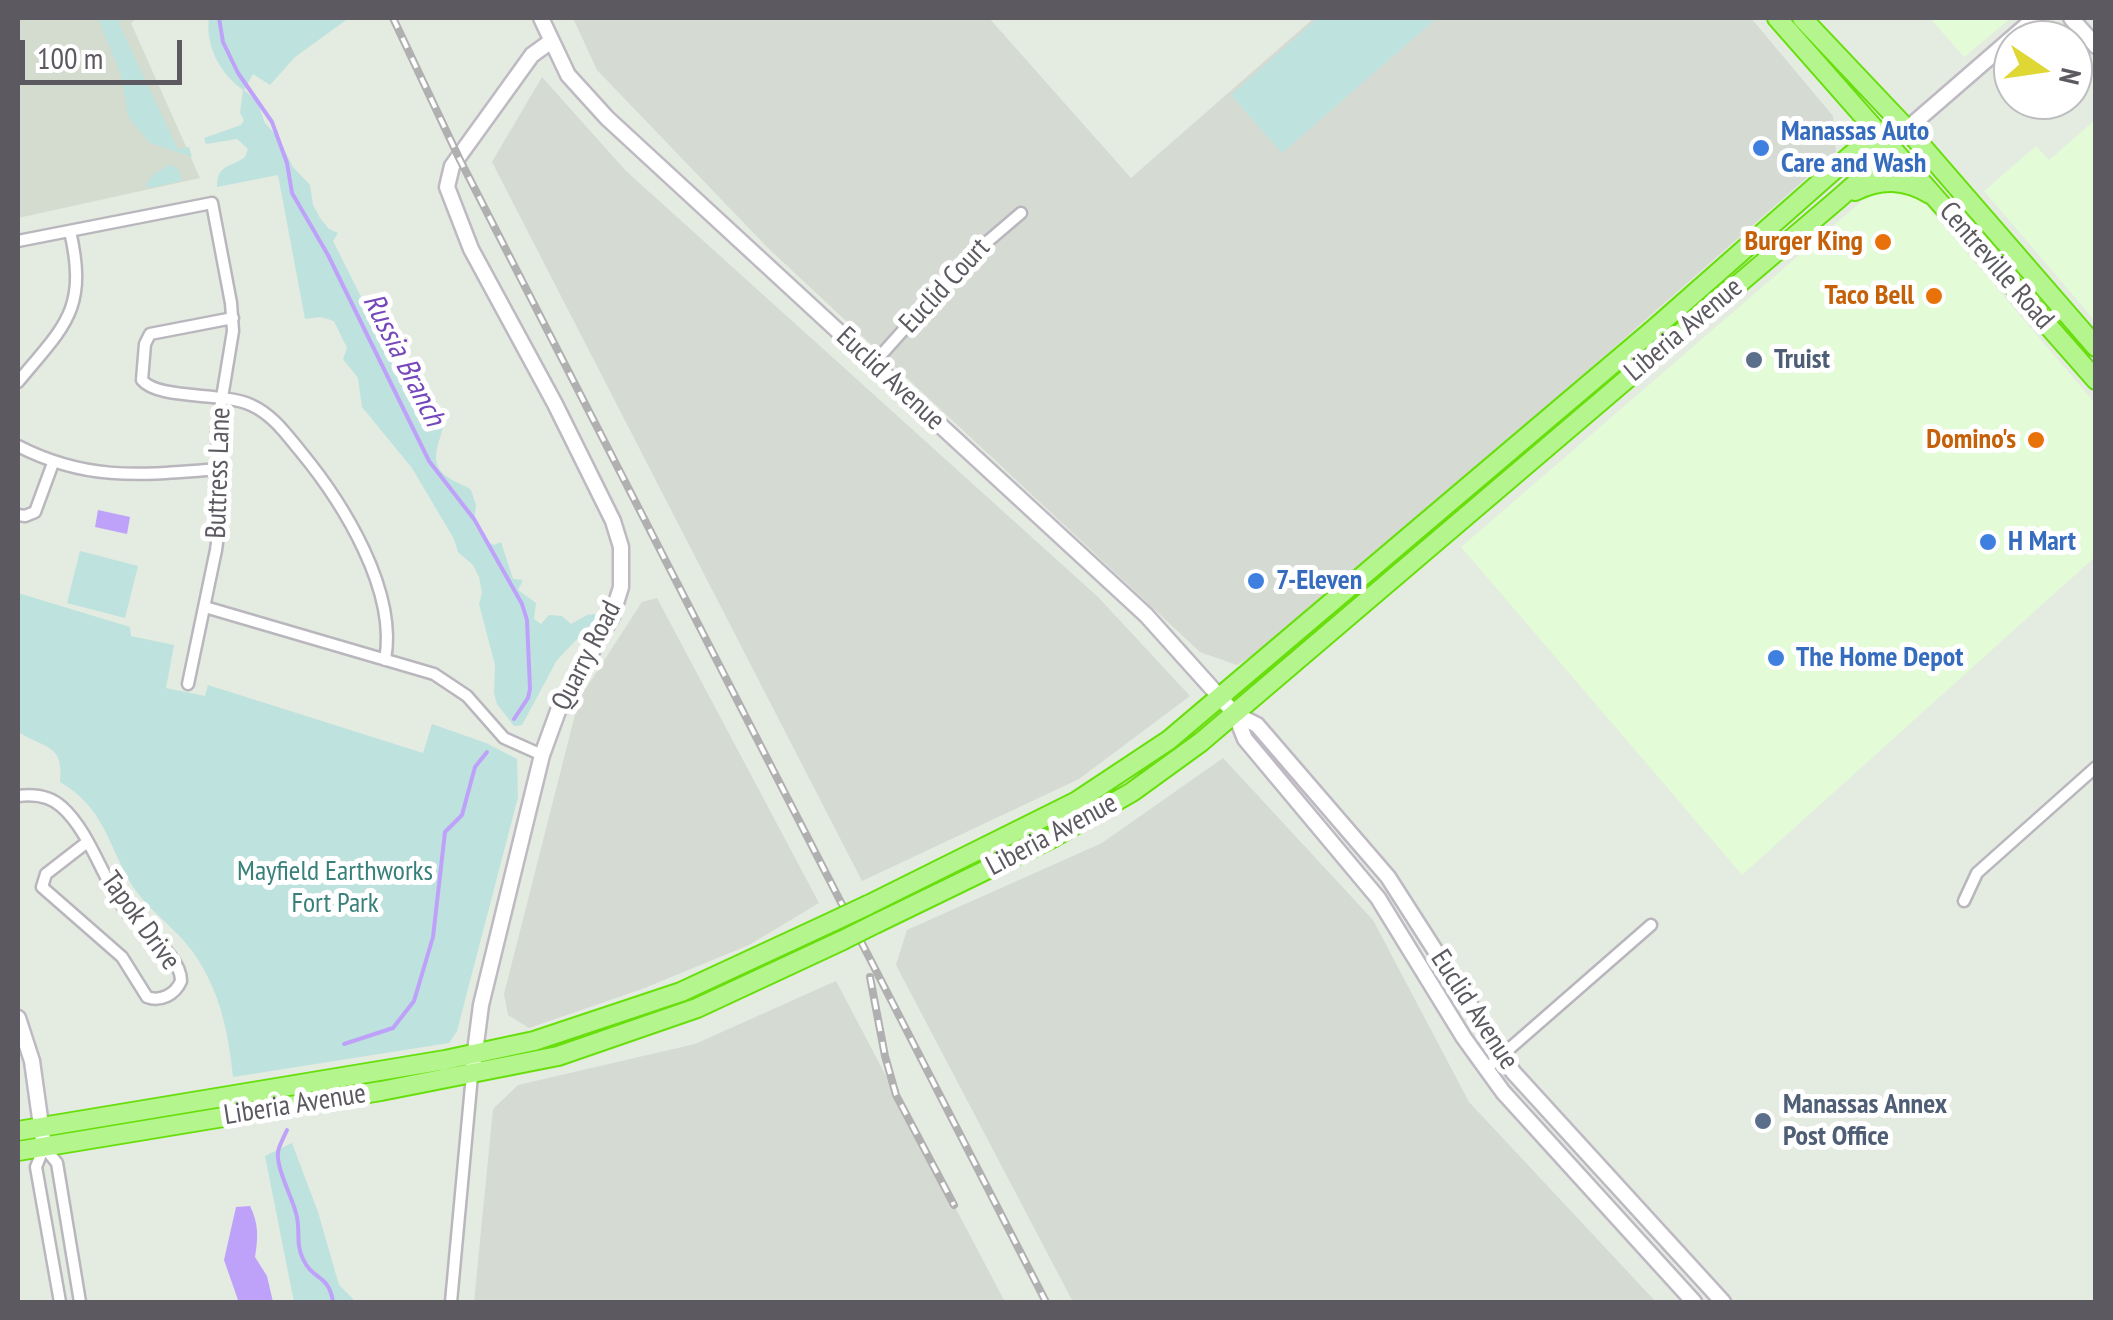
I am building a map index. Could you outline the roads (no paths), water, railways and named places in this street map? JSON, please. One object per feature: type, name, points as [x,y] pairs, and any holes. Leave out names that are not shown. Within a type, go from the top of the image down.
[{"type":"highway","name":"Centreville Road","points":[[1777,18],[2096,380]]},
{"type":"highway","name":"Centreville Road","points":[[1802,18],[1908,128],[2095,346]]},
{"type":"highway","points":[[1846,94],[1858,131],[1850,156]]},
{"type":"highway","name":"Liberia Avenue","points":[[18,1152],[472,1075],[558,1056],[644,1028],[747,986],[1054,837],[1132,792],[1235,714],[1837,200],[1886,156],[1888,142],[1908,128]]},
{"type":"highway","name":"Liberia Avenue","points":[[18,1131],[474,1054],[632,1011],[741,966],[1077,801],[1169,740],[1220,700],[1656,328],[1850,156],[1873,138],[1888,142]]},
{"type":"highway","points":[[1837,200],[1880,181],[1910,185],[1937,199]]},
{"type":"street","points":[[540,18],[550,42]]},
{"type":"street","name":"Liberia Avenue","points":[[1908,128],[2036,18]]},
{"type":"street","points":[[2071,18],[2096,46]]},
{"type":"street","name":"Euclid Avenue","points":[[550,42],[568,75],[593,104],[1154,623],[1220,700],[1235,714],[1257,725],[1388,877],[1501,1056],[1723,1302]]},
{"type":"street","name":"Quarry Road","points":[[451,1302],[474,1054],[490,970],[542,755],[558,711],[616,604],[621,586],[621,547],[614,521],[471,249],[447,187],[452,166],[532,55],[550,42]]},
{"type":"street","name":"Buttress Lane","points":[[70,231],[212,203],[233,318],[232,341],[218,428],[220,520],[188,684]]},
{"type":"street","name":"Euclid Court","points":[[874,364],[966,260],[1021,213]]},
{"type":"street","points":[[18,241],[70,231],[77,277],[71,314],[18,382]]},
{"type":"street","points":[[233,318],[157,331],[146,338],[141,375],[150,388],[222,397],[253,406],[274,420],[354,526],[367,556],[386,624],[385,660]]},
{"type":"street","points":[[18,446],[53,463],[116,476],[219,469]]},
{"type":"street","points":[[18,514],[35,512],[53,463]]},
{"type":"street","points":[[204,607],[448,681],[467,696],[484,720],[504,738],[542,755]]},
{"type":"street","name":"Euclid Avenue","points":[[1235,714],[1245,739],[1378,898],[1485,1070],[1694,1302]]},
{"type":"street","points":[[1964,901],[1977,873],[2096,767]]},
{"type":"street","name":"Tapok Drive","points":[[18,796],[38,796],[55,802],[68,813],[86,843],[128,914],[176,964],[180,982],[172,994],[146,997],[122,957],[42,887],[46,874],[86,843]]},
{"type":"street","points":[[1485,1070],[1651,925]]},
{"type":"street","points":[[18,1018],[30,1051],[42,1127],[44,1147],[36,1167],[60,1302]]},
{"type":"street","points":[[44,1147],[57,1163],[80,1302]]},
{"type":"waterway","name":"Russia Branch","points":[[219,18],[223,42],[238,73],[272,122],[287,163],[292,193],[328,255],[429,461],[474,519],[522,604],[527,620],[530,689],[514,719]]},
{"type":"waterway","name":"Russia Branch","points":[[344,1044],[393,1028],[414,1001],[433,937],[445,832],[462,815],[475,767],[487,752]]},
{"type":"waterway","name":"Russia Branch","points":[[287,1130],[278,1159],[296,1213],[301,1253],[307,1266],[328,1287],[333,1302]]},
{"type":"railway","points":[[393,18],[459,158],[1046,1302]]},
{"type":"railway","points":[[870,977],[896,1095],[954,1205]]},
{"type":"place","name":"Manassas Auto Care and Wash","points":[[1761,148]]},
{"type":"place","name":"Burger King","points":[[1883,242]]},
{"type":"place","name":"Taco Bell","points":[[1934,296]]},
{"type":"place","name":"Truist","points":[[1754,360]]},
{"type":"place","name":"Domino's","points":[[2036,440]]},
{"type":"place","name":"H Mart","points":[[1988,542]]},
{"type":"place","name":"7-Eleven","points":[[1256,581]]},
{"type":"place","name":"The Home Depot","points":[[1776,658]]},
{"type":"place","name":"Manassas Annex Post Office","points":[[1763,1121]]},
{"type":"park label","name":"Mayfield Earthworks Fort Park","points":[[335,888]]}]
